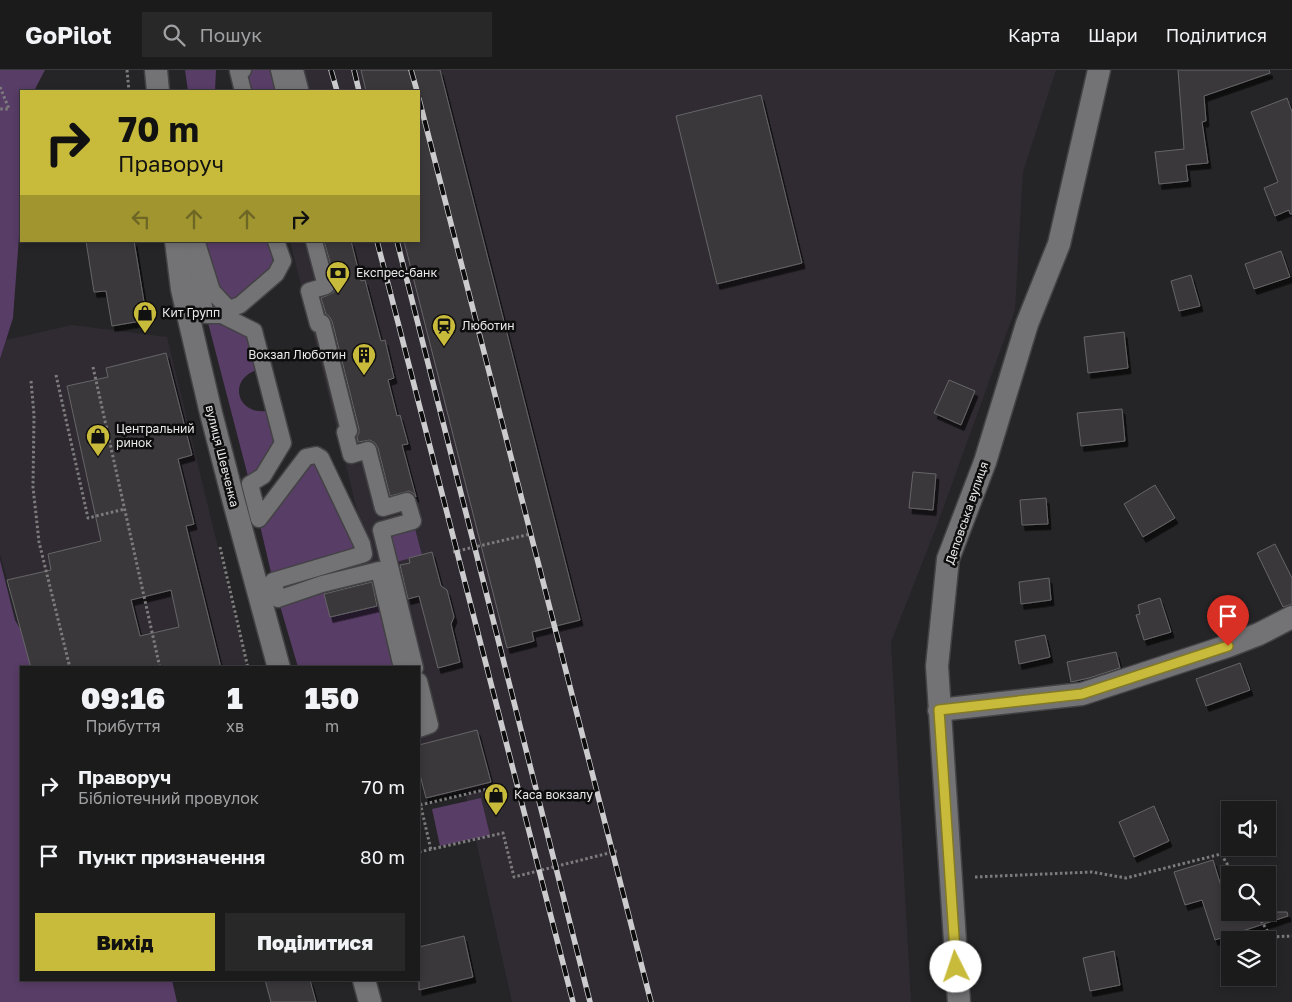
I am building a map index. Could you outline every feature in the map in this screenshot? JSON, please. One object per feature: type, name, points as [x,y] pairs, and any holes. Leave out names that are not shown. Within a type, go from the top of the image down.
[{"type":"street","points":[[156,70],[158,90]]},
{"type":"street","points":[[243,70],[238,71],[243,90]]},
{"type":"street","points":[[247,70],[252,90]]},
{"type":"street","points":[[278,70],[284,90]]},
{"type":"street","points":[[295,70],[300,89],[296,90]]},
{"type":"street","name":"Деповська вулиця","points":[[958,1002],[936,666],[948,559],[985,462],[1027,324],[1059,244],[1099,70]]},
{"type":"street","name":"вулиця Шевченка","points":[[176,242],[182,289],[211,413],[278,666]]},
{"type":"street","points":[[276,242],[283,261],[276,274],[240,305],[230,309],[212,291],[197,243],[190,244],[206,315],[222,315],[254,331],[283,443],[263,476],[250,484],[259,519],[306,457],[316,455],[321,458],[362,544],[364,554],[273,580],[278,599],[322,584],[379,570],[402,666]]},
{"type":"street","points":[[314,242],[326,286],[309,290],[318,324],[322,323],[349,430],[345,432],[351,454],[368,450],[383,508],[407,501],[413,521],[381,530],[415,666]]},
{"type":"street","points":[[939,710],[1082,694],[1228,646],[1259,634],[1292,617]]},
{"type":"street","points":[[420,685],[430,725],[420,729]]},
{"type":"street","points":[[364,981],[370,1002]]},
{"type":"path","points":[[127,70],[130,90]]},
{"type":"path","points":[[0,86],[9,109],[0,109]]},
{"type":"path","points":[[93,367],[160,666]]},
{"type":"path","points":[[56,375],[88,518],[125,509]]},
{"type":"path","points":[[31,381],[34,415],[33,487],[39,542],[70,666]]},
{"type":"path","points":[[453,552],[535,533]]},
{"type":"path","points":[[431,850],[420,805],[492,788]]},
{"type":"path","points":[[420,852],[503,833],[514,877],[617,851]]},
{"type":"path","points":[[950,878],[1092,872],[1126,878],[1221,854],[1228,866]]},
{"type":"path","points":[[1261,921],[1271,937],[1292,936]]},
{"type":"shaded area","points":[[0,70],[45,70],[35,90],[20,90],[20,223],[13,318],[0,359]]},
{"type":"shaded area","points":[[185,70],[216,70],[215,90],[188,90]]},
{"type":"shaded area","points":[[247,70],[279,70],[284,90],[252,90]]},
{"type":"shaded area","points":[[281,70],[1056,70],[1023,172],[1015,310],[936,528],[891,642],[911,1002],[512,1002],[465,792],[429,798],[420,762],[420,666],[396,666],[290,242],[420,242],[420,90],[286,90]]},
{"type":"shaded area","points":[[200,242],[276,242],[283,261],[240,305],[224,304]]},
{"type":"shaded area","points":[[206,315],[254,331],[257,370],[242,381],[239,388],[240,395],[248,408],[256,411],[267,411],[283,443],[250,484]]},
{"type":"shaded area","name":"Центральний ринок","points":[[72,325],[167,337],[247,666],[31,666],[0,554],[0,359],[6,340]]},
{"type":"shaded area","points":[[316,455],[364,554],[273,581],[258,517]]},
{"type":"shaded area","points":[[413,521],[422,555],[389,564],[381,530]]},
{"type":"shaded area","points":[[0,560],[15,620],[41,666],[20,666],[20,981],[172,981],[177,1002],[0,1002]]},
{"type":"shaded area","points":[[322,584],[330,617],[387,604],[402,666],[298,666],[278,599]]},
{"type":"shaded area","points":[[481,798],[490,835],[440,846],[432,809]]},
{"type":"building","points":[[361,70],[440,70],[580,620],[532,632],[534,641],[507,648],[404,242],[420,242],[420,90],[366,90]]},
{"type":"building","points":[[1178,70],[1269,70],[1270,73],[1204,96],[1206,121],[1202,122],[1208,163],[1186,165],[1188,181],[1159,184],[1155,152],[1184,149]]},
{"type":"building","points":[[761,95],[802,263],[717,284],[676,116]]},
{"type":"building","points":[[1287,98],[1292,112],[1292,214],[1290,214],[1289,210],[1275,216],[1264,188],[1278,182],[1251,112]]},
{"type":"building","points":[[86,242],[134,242],[147,320],[112,326],[106,291],[94,292]]},
{"type":"building","name":"Вокзал Люботин","points":[[324,242],[351,242],[361,281],[365,280],[381,341],[385,340],[394,378],[388,380],[397,416],[400,415],[408,444],[402,445],[416,497],[409,491],[390,496],[378,448],[370,440],[358,442],[359,429],[332,321],[326,314],[321,298],[333,293],[336,283]]},
{"type":"building","points":[[1281,251],[1290,277],[1254,289],[1245,264]]},
{"type":"building","points":[[1191,275],[1200,306],[1179,311],[1171,281]]},
{"type":"building","points":[[1124,332],[1128,368],[1088,373],[1084,337]]},
{"type":"building","points":[[166,353],[192,455],[178,459],[194,524],[186,526],[221,666],[30,666],[7,580],[51,570],[48,554],[101,541],[67,386],[108,377],[106,368]],"holes":[[[171,590],[179,627],[140,636],[131,600]]]},
{"type":"building","points":[[949,380],[975,391],[961,425],[934,413]]},
{"type":"building","points":[[1122,409],[1125,441],[1081,446],[1077,413]]},
{"type":"building","points":[[913,472],[936,474],[933,510],[909,508]]},
{"type":"building","points":[[1155,485],[1175,518],[1143,537],[1124,504]]},
{"type":"building","points":[[1046,498],[1048,524],[1022,525],[1020,500]]},
{"type":"building","points":[[1275,544],[1292,578],[1292,604],[1283,607],[1257,553]]},
{"type":"building","points":[[432,552],[441,586],[447,590],[454,617],[451,624],[460,662],[438,668],[419,596],[408,599],[400,565],[410,563],[409,558]]},
{"type":"building","points":[[1049,578],[1051,600],[1021,604],[1019,582]]},
{"type":"building","points":[[372,582],[377,606],[330,617],[324,594]]},
{"type":"building","points":[[1160,598],[1171,632],[1144,640],[1136,615],[1140,614],[1138,605]]},
{"type":"building","points":[[1045,635],[1050,657],[1019,664],[1015,641]]},
{"type":"building","points":[[1116,652],[1120,668],[1071,682],[1067,662]]},
{"type":"building","points":[[1240,663],[1250,690],[1206,706],[1196,679]]},
{"type":"building","points":[[477,730],[491,782],[426,798],[420,775],[420,745]]},
{"type":"building","points":[[1154,806],[1169,841],[1134,857],[1119,822]]},
{"type":"building","points":[[1213,860],[1221,886],[1221,921],[1273,921],[1242,931],[1221,931],[1221,938],[1215,940],[1202,900],[1185,905],[1174,872]]},
{"type":"building","points":[[1276,912],[1287,912],[1288,916],[1276,920]]},
{"type":"building","points":[[464,936],[473,977],[419,990],[420,947]]},
{"type":"building","points":[[1114,951],[1120,985],[1090,991],[1083,958]]},
{"type":"building","points":[[265,981],[310,981],[316,1002],[271,1002]]},
{"type":"railway","points":[[331,70],[337,90]]},
{"type":"railway","points":[[354,70],[359,90]]},
{"type":"railway","points":[[411,70],[417,90]]},
{"type":"railway","points":[[420,103],[651,1002]]},
{"type":"railway","points":[[377,242],[573,1002]]},
{"type":"railway","points":[[397,242],[590,1002]]},
{"type":"place","name":"Експрес-банк","points":[[338,294]]},
{"type":"place","name":"Кит Групп","points":[[145,334]]},
{"type":"place","name":"Люботин","points":[[444,347]]},
{"type":"place","name":"Вокзал Люботин","points":[[364,376]]},
{"type":"place","name":"Центральний ринок","points":[[98,457]]},
{"type":"place","name":"Каса вокзалу","points":[[496,816]]},
{"type":"route","points":[[956,967],[939,710],[1082,694],[1228,646]]}]
